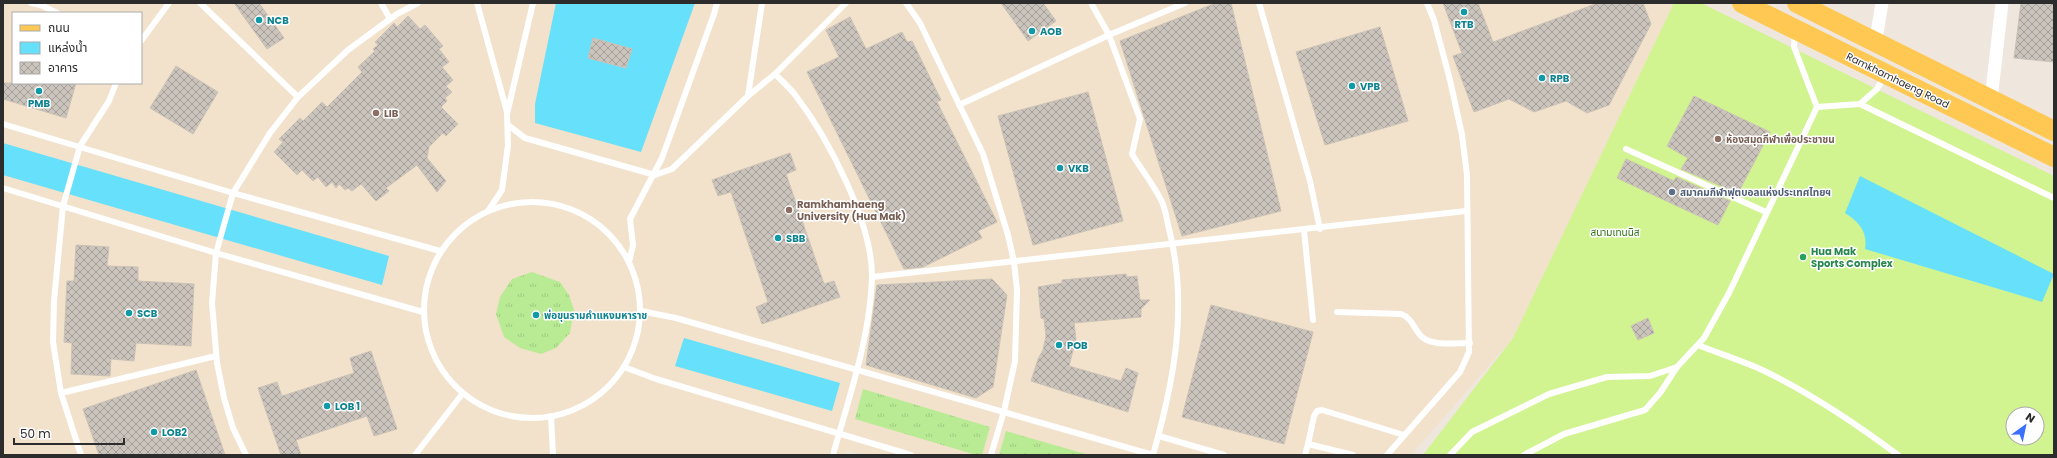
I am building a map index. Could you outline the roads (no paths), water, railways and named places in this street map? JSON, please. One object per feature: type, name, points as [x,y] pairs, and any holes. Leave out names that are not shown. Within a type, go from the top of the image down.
[{"type":"main road","name":"Ramkhamhaeng Road","points":[[1742,3],[2054,158]]},
{"type":"main road","name":"Ramkhamhaeng Road","points":[[1760,3],[2054,148]]},
{"type":"main road","points":[[1797,3],[2054,131]]},
{"type":"main road","points":[[1817,3],[2054,121]]},
{"type":"street","points":[[1877,33],[1882,3]]},
{"type":"street","points":[[1992,91],[2002,3]]},
{"type":"lane","points":[[31,3],[41,5],[54,12]]},
{"type":"lane","points":[[142,40],[169,3]]},
{"type":"lane","points":[[200,3],[298,97]]},
{"type":"lane","points":[[381,3],[390,19]]},
{"type":"lane","points":[[246,455],[233,428],[224,398],[216,356],[212,303],[216,254],[233,193],[270,133],[298,97],[348,50],[390,19],[418,3]]},
{"type":"lane","points":[[477,3],[507,114],[508,125],[508,145],[502,190],[488,211]]},
{"type":"lane","points":[[507,114],[533,3]]},
{"type":"lane","points":[[630,262],[633,245],[630,219],[654,175],[717,3]]},
{"type":"lane","points":[[748,96],[762,3]]},
{"type":"lane","points":[[508,125],[525,138],[654,175],[672,169],[748,96],[775,74],[846,3]]},
{"type":"lane","points":[[906,3],[920,23],[983,154],[1008,235],[1014,262],[1017,290],[1015,361],[1004,411],[991,455]]},
{"type":"lane","points":[[641,311],[676,318],[1153,455],[1168,404],[1178,343],[1179,290],[1172,243],[1162,201],[1132,154],[1140,119],[1109,35],[1091,3]]},
{"type":"lane","points":[[959,105],[1109,35],[1185,3]]},
{"type":"lane","points":[[1259,3],[1310,181],[1320,229]]},
{"type":"lane","points":[[1387,455],[1460,372],[1469,352],[1470,343],[1466,211],[1467,175],[1462,135],[1450,80],[1434,20],[1426,3]]},
{"type":"lane","points":[[1524,455],[1564,434],[1645,410],[1660,393],[1677,367],[1698,345],[1729,293],[1817,107],[1794,47],[1795,30]]},
{"type":"lane","points":[[775,74],[795,94],[811,117],[842,174],[865,230],[872,277],[868,316],[857,371],[833,455]]},
{"type":"lane","points":[[1860,104],[1877,89],[1885,74]]},
{"type":"lane","points":[[81,455],[61,393],[53,342],[54,301],[64,203],[80,146],[110,101],[116,84]]},
{"type":"lane","points":[[1817,107],[1860,104],[2054,198]]},
{"type":"lane","points":[[3,124],[233,193],[440,251]]},
{"type":"lane","points":[[1626,149],[1766,212]]},
{"type":"lane","points":[[3,188],[64,203],[216,254],[423,312]]},
{"type":"lane","points":[[534,201],[565,206],[592,220],[616,241],[630,262],[638,286],[641,311],[636,340],[624,367],[605,390],[580,407],[551,416],[520,417],[489,409],[462,393],[442,370],[428,342],[423,312],[427,280],[440,251],[457,231],[478,215],[488,211],[534,201]]},
{"type":"lane","points":[[872,277],[1172,243],[1320,229],[1466,211]]},
{"type":"lane","points":[[1304,230],[1312,320]]},
{"type":"lane","points":[[1337,312],[1401,314],[1409,318],[1419,334],[1427,340],[1434,342],[1470,343]]},
{"type":"lane","points":[[1698,345],[1758,368],[1799,389],[1834,410],[1898,455]]},
{"type":"lane","points":[[61,393],[216,356]]},
{"type":"lane","points":[[624,367],[656,379],[911,455]]},
{"type":"lane","points":[[1450,455],[1472,432],[1549,394],[1607,377],[1650,376],[1677,367]]},
{"type":"lane","points":[[415,455],[462,393]]},
{"type":"lane","points":[[1305,455],[1314,416],[1319,410],[1404,435]]},
{"type":"lane","points":[[551,416],[553,455]]},
{"type":"lane","points":[[1159,436],[1224,455]]},
{"type":"lane","points":[[1308,444],[1353,455]]},
{"type":"water","points":[[556,3],[695,3],[641,152],[535,123],[535,104]]},
{"type":"water","points":[[3,143],[389,256],[382,285],[3,175]]},
{"type":"water","points":[[1860,176],[2054,274],[2042,302],[1865,249],[1866,243],[1864,233],[1858,224],[1845,213]]},
{"type":"water","points":[[684,338],[840,383],[832,411],[675,366]]},
{"type":"place","name":"RTB","points":[[1464,12]]},
{"type":"place","name":"NCB","points":[[259,20]]},
{"type":"place","name":"AOB","points":[[1032,31]]},
{"type":"place","name":"RPB","points":[[1542,78]]},
{"type":"place","name":"VPB","points":[[1352,86]]},
{"type":"place","name":"PMB","points":[[39,91]]},
{"type":"place","name":"LIB","points":[[376,113]]},
{"type":"place","name":"ห้องสมุดกีฬาเพื่อประชาชน","points":[[1718,139]]},
{"type":"place","name":"VKB","points":[[1060,168]]},
{"type":"place","name":"สมาคมกีฬาฟุตบอลแห่งประเทศไทยฯ","points":[[1672,192]]},
{"type":"place","name":"Ramkhamhaeng University (Hua Mak)","points":[[789,210]]},
{"type":"place","name":"SBB","points":[[778,238]]},
{"type":"place","name":"Hua Mak Sports Complex","points":[[1803,257]]},
{"type":"place","name":"SCB","points":[[129,313]]},
{"type":"place","name":"พ่อขุนรามคำแหงมหาราช","points":[[536,315]]},
{"type":"place","name":"POB","points":[[1059,345]]},
{"type":"place","name":"LOB 1","points":[[327,406]]},
{"type":"place","name":"LOB2","points":[[154,432]]},
{"type":"park label","name":"สนามเทนนิส","points":[[1615,232]]}]
